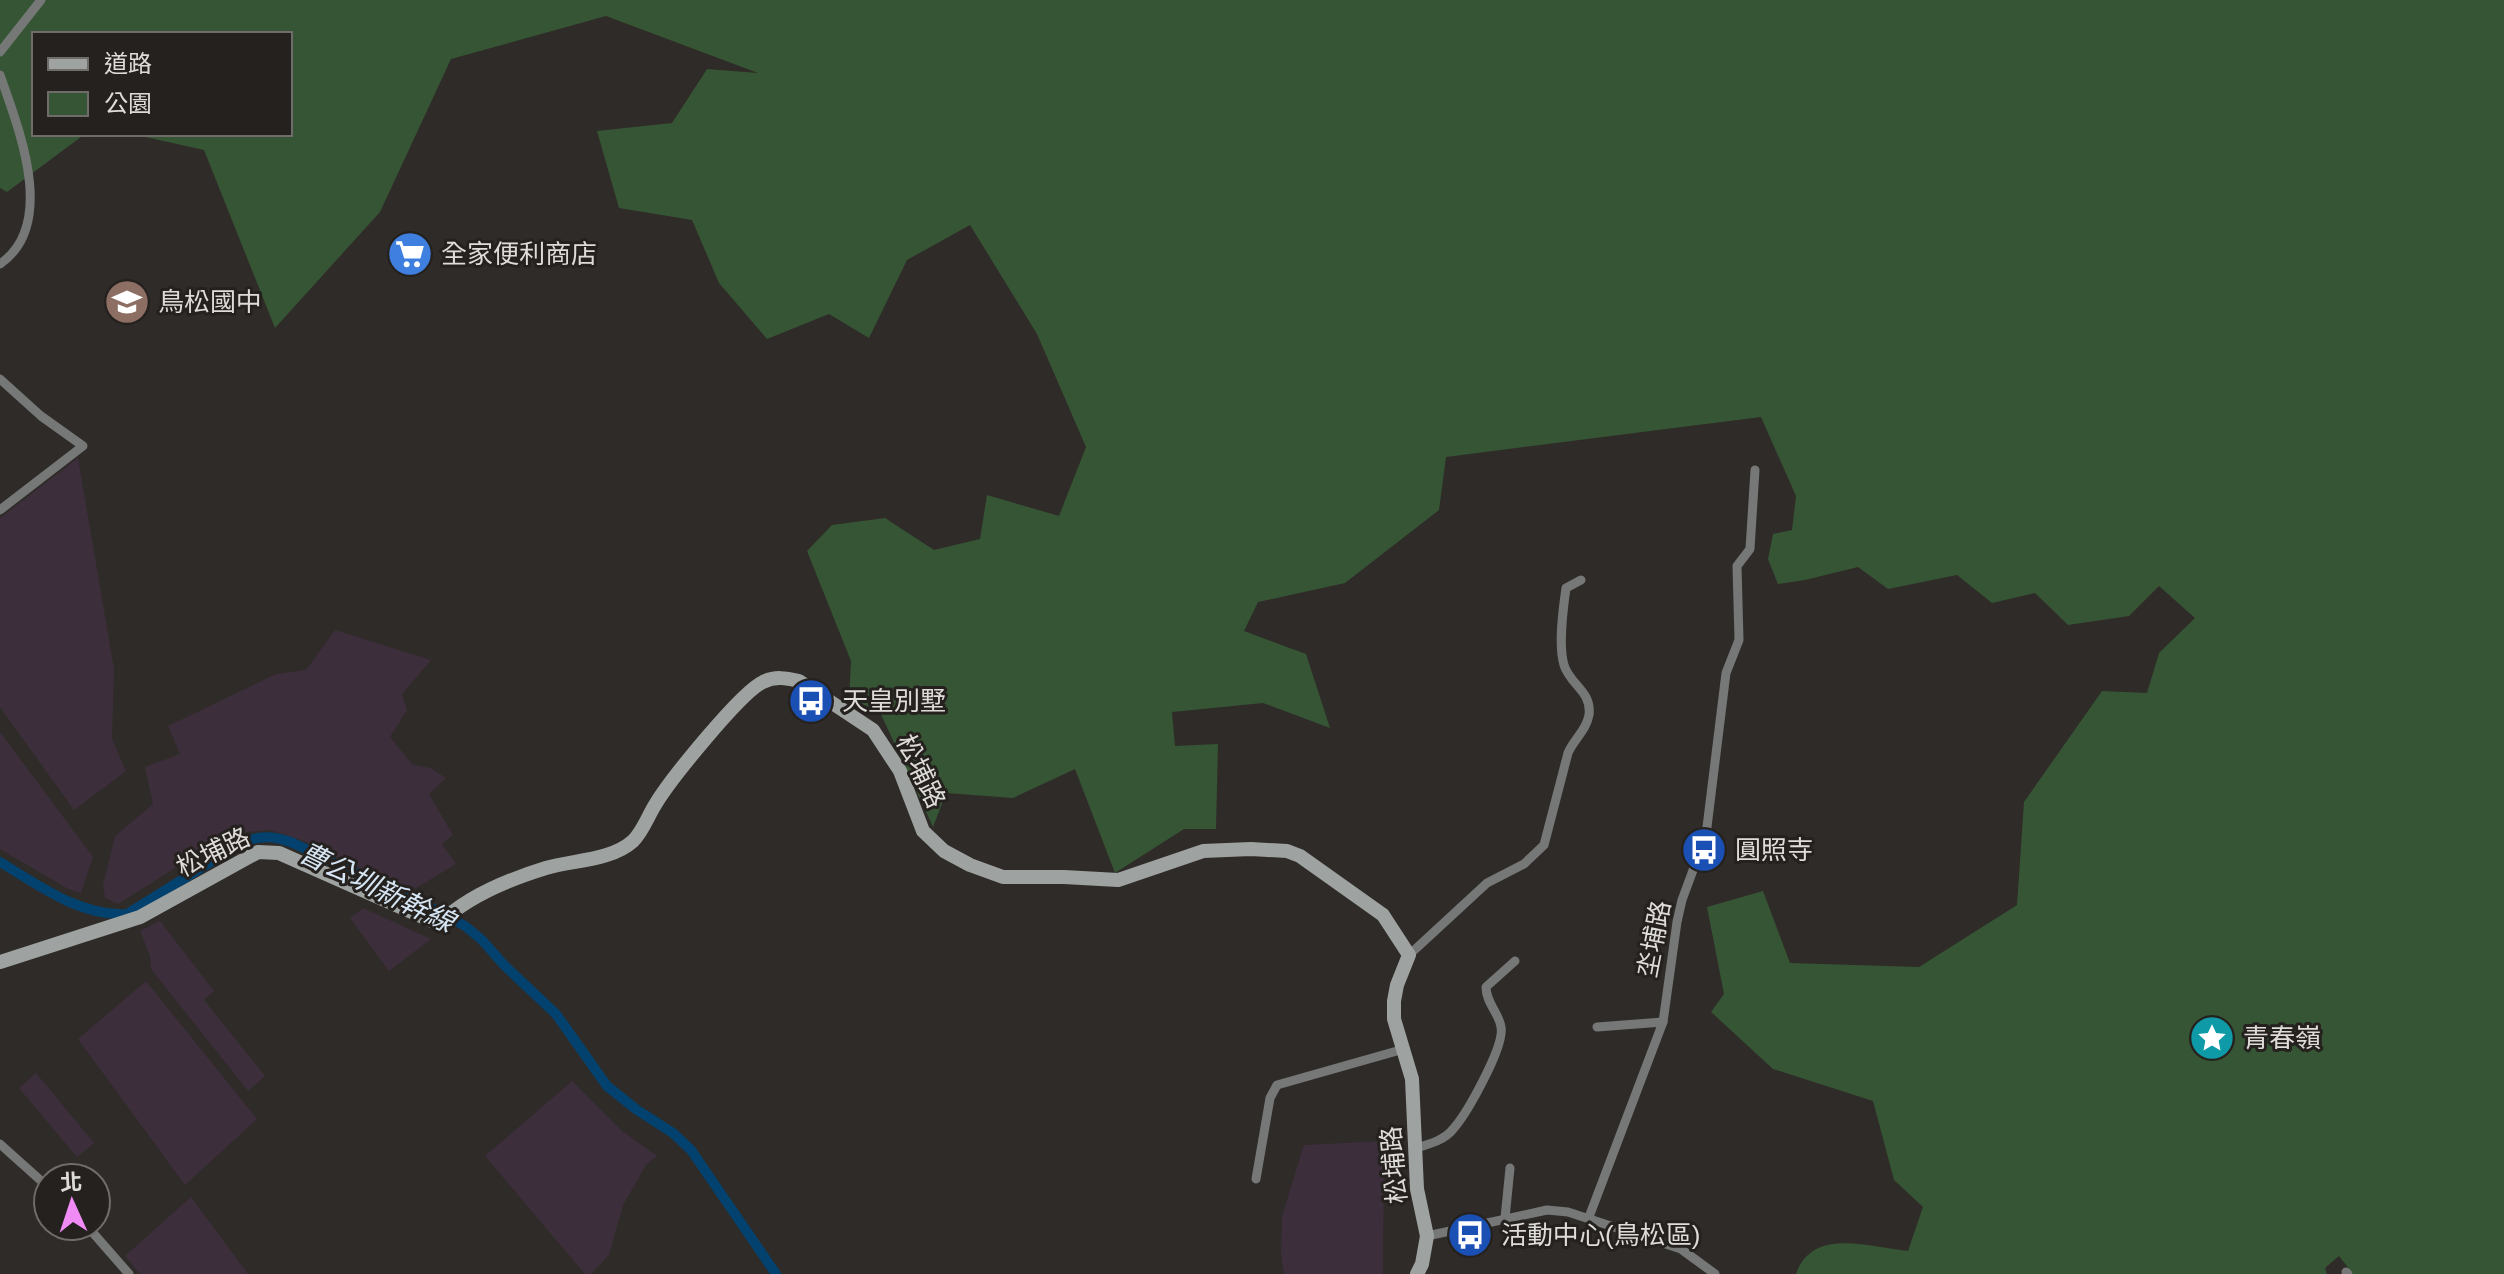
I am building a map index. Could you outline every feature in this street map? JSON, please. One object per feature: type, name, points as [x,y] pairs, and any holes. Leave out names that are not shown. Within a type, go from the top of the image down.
[{"type":"street","points":[[0,52],[41,0]]},
{"type":"street","points":[[0,75],[27,162],[30,184],[29,215],[22,239],[9,258],[0,264]]},
{"type":"street","points":[[0,379],[41,416],[83,446],[0,510]]},
{"type":"street","name":"坔埔路","points":[[1589,1217],[1663,1022],[1680,911],[1706,835],[1726,673],[1739,640],[1737,566],[1750,549],[1755,470]]},
{"type":"street","points":[[1409,955],[1487,883],[1524,864],[1544,845],[1568,753],[1572,743],[1585,730],[1589,717],[1590,704],[1585,692],[1563,663],[1562,619],[1566,588],[1581,580]]},
{"type":"street","name":"松埔路","points":[[0,962],[140,917],[246,857],[267,851],[279,853],[439,924],[488,891],[545,868],[608,853],[627,845],[637,836],[665,789],[745,695],[764,681],[787,678],[799,681],[873,730],[900,771],[923,831],[944,851],[977,868],[1003,877],[1118,880],[1203,851],[1287,851],[1300,856],[1383,915],[1409,955],[1394,1001],[1394,1019],[1412,1079],[1417,1189],[1427,1236],[1417,1274]]},
{"type":"street","points":[[1416,1148],[1443,1138],[1455,1128],[1486,1072],[1501,1038],[1501,1027],[1487,998],[1486,987],[1515,961]]},
{"type":"street","points":[[1597,1027],[1663,1022]]},
{"type":"street","points":[[1256,1179],[1270,1098],[1277,1085],[1404,1049]]},
{"type":"street","points":[[0,1144],[32,1173]]},
{"type":"street","points":[[1505,1218],[1510,1168]]},
{"type":"street","name":"松埔路","points":[[1427,1236],[1547,1210],[1568,1212],[1681,1249],[1715,1274]]},
{"type":"street","points":[[101,1242],[129,1274]]},
{"type":"shaded area","points":[[78,458],[114,669],[112,739],[126,771],[74,810],[0,707],[0,518]]},
{"type":"shaded area","points":[[335,630],[431,660],[402,694],[407,710],[390,737],[413,765],[431,768],[446,778],[429,794],[453,835],[442,844],[456,864],[416,888],[383,880],[301,840],[270,830],[248,832],[213,844],[118,904],[105,898],[103,885],[115,836],[153,804],[145,767],[180,754],[168,726],[276,674],[306,670]]},
{"type":"shaded area","points":[[0,732],[93,857],[81,893],[68,889],[0,849]]},
{"type":"shaded area","points":[[363,908],[431,939],[389,971],[350,918]]},
{"type":"shaded area","points":[[160,921],[214,991],[204,1000],[265,1076],[248,1091],[151,969],[150,956],[140,931]]},
{"type":"shaded area","points":[[146,981],[257,1119],[185,1185],[78,1039]]},
{"type":"shaded area","points":[[36,1073],[94,1143],[77,1157],[19,1088]]},
{"type":"shaded area","points":[[572,1081],[622,1131],[657,1156],[646,1165],[623,1205],[609,1255],[591,1274],[585,1274],[485,1156]]},
{"type":"shaded area","points":[[1384,1141],[1383,1274],[1284,1274],[1282,1216],[1304,1145]]},
{"type":"shaded area","points":[[191,1197],[248,1274],[140,1274],[125,1256]]},
{"type":"green space","points":[[0,0],[2504,0],[2504,1274],[2353,1274],[2339,1256],[2325,1268],[2327,1274],[1796,1274],[1804,1259],[1815,1250],[1829,1245],[1861,1244],[1908,1251],[1923,1207],[1894,1180],[1873,1101],[1773,1069],[1711,1012],[1724,994],[1707,907],[1763,891],[1790,963],[1919,967],[2017,905],[2024,802],[2102,691],[2147,693],[2159,653],[2195,618],[2159,586],[2129,616],[2068,625],[2035,593],[1992,603],[1957,575],[1888,589],[1858,567],[1778,584],[1768,559],[1773,534],[1792,530],[1796,496],[1761,417],[1446,457],[1439,510],[1345,583],[1258,602],[1244,631],[1306,654],[1330,728],[1263,703],[1172,712],[1175,746],[1218,744],[1216,829],[1184,829],[1115,873],[1075,769],[1013,798],[946,793],[933,827],[879,710],[849,700],[851,661],[807,551],[832,525],[885,518],[934,550],[980,539],[987,495],[1059,516],[1086,447],[1037,334],[970,225],[907,260],[869,338],[829,314],[767,339],[719,283],[692,220],[619,208],[597,131],[672,123],[707,69],[758,73],[606,16],[451,59],[380,212],[275,328],[204,150],[141,136],[292,136],[292,32],[32,32],[32,136],[82,136],[7,192],[0,188]]},
{"type":"waterway","name":"曹公圳新幹線","points":[[0,862],[77,905],[110,914],[127,914],[243,842],[262,837],[274,838],[293,843],[438,911],[482,940],[556,1014],[607,1086],[673,1133],[691,1150],[776,1274]]},
{"type":"place","name":"全家便利商店","points":[[410,254]]},
{"type":"place","name":"鳥松國中","points":[[127,302]]},
{"type":"place","name":"天皇別墅","points":[[811,701]]},
{"type":"place","name":"圓照寺","points":[[1704,850]]},
{"type":"place","name":"青春嶺","points":[[2212,1038]]},
{"type":"place","name":"活動中心(鳥松區)","points":[[1470,1235]]}]
